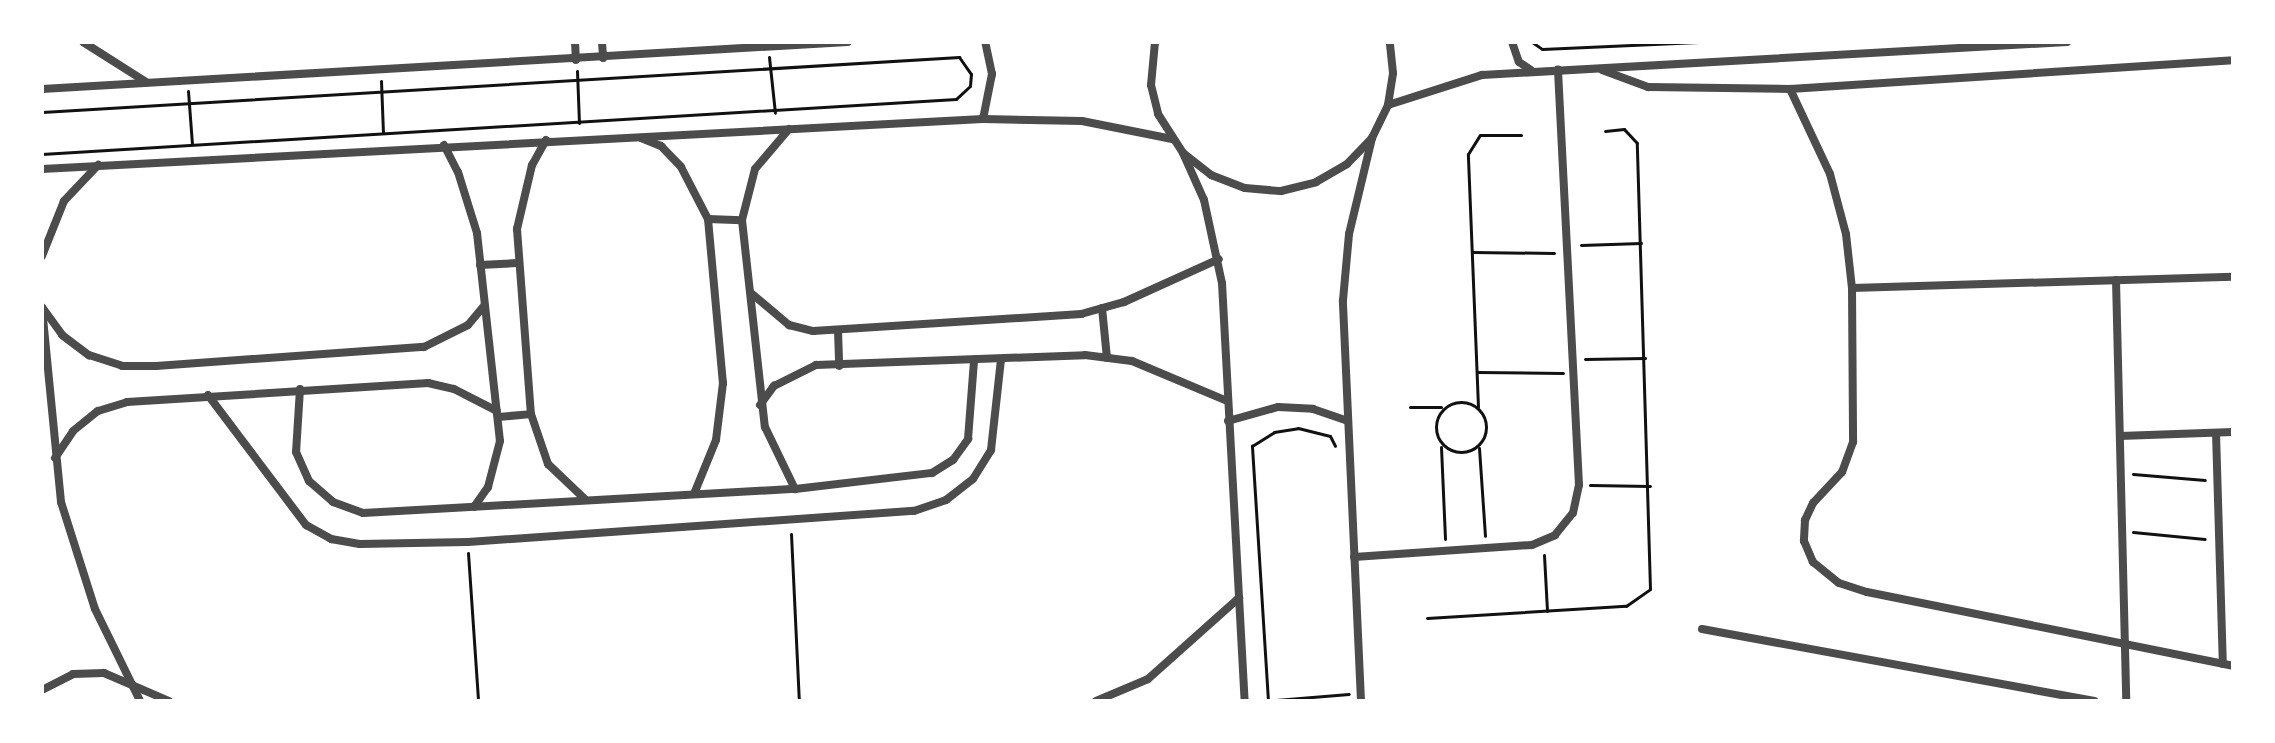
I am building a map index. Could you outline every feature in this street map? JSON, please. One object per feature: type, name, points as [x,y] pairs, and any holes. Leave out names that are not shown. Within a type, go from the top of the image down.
[{"type":"street","points":[[83,42],[147,83]]},
{"type":"street","points":[[575,42],[576,60]]},
{"type":"street","points":[[602,42],[603,58]]},
{"type":"street","points":[[42,89],[848,42]]},
{"type":"street","points":[[983,119],[992,74],[985,42]]},
{"type":"street","points":[[1155,42],[1151,85],[1172,139],[1183,153],[1211,175],[1245,188],[1281,191],[1316,182],[1337,170],[1372,138]]},
{"type":"street","points":[[1357,696],[1354,557],[1345,420],[1345,267],[1372,138],[1388,105],[1393,73],[1390,42]]},
{"type":"street","points":[[1512,42],[1519,62],[1531,71]]},
{"type":"street","points":[[1388,105],[1482,75],[2067,42]]},
{"type":"street","points":[[1601,70],[1648,87],[1790,89],[2233,60]]},
{"type":"street","points":[[1354,557],[1543,542],[1573,513],[1579,485],[1558,70]]},
{"type":"street","points":[[1790,89],[1830,174],[1846,234],[1852,288],[1853,442],[1842,472],[1813,503],[1805,520],[1804,541],[1813,562],[1839,583],[1867,592],[2228,665],[2215,481],[2216,433]]},
{"type":"street","points":[[42,169],[444,145],[983,119],[1082,121],[1172,139]]},
{"type":"street","points":[[795,489],[772,449],[760,405],[742,220],[755,169],[770,147],[790,129],[814,127]]},
{"type":"street","points":[[637,136],[661,146],[681,167],[708,219],[723,383],[716,440],[694,494]]},
{"type":"street","points":[[546,140],[522,197],[517,263],[531,414],[548,464],[586,500]]},
{"type":"street","points":[[444,145],[470,202],[498,414],[497,465],[474,507]]},
{"type":"street","points":[[1183,153],[1204,200],[1219,259],[1245,701]]},
{"type":"street","points":[[42,256],[64,201],[98,165]]},
{"type":"street","points":[[708,219],[742,220]]},
{"type":"street","points":[[751,293],[789,325],[838,331],[1081,314],[1219,259]]},
{"type":"street","points":[[480,265],[517,263]]},
{"type":"street","points":[[1852,288],[2233,277]]},
{"type":"street","points":[[2116,280],[2126,701]]},
{"type":"street","points":[[42,307],[62,335],[89,355],[122,366],[156,366],[424,347],[458,332],[484,306]]},
{"type":"street","points":[[42,307],[55,458],[80,572],[140,701]]},
{"type":"street","points":[[1102,308],[1107,358]]},
{"type":"street","points":[[838,331],[839,366]]},
{"type":"street","points":[[760,405],[793,373],[839,366],[1107,358],[1132,361],[1227,401]]},
{"type":"street","points":[[208,395],[306,525],[331,539],[360,544],[468,542],[914,511],[946,500],[973,479],[991,450],[1001,360]]},
{"type":"street","points":[[300,389],[296,452],[309,481],[333,502],[363,513],[795,489],[920,476],[953,460],[970,427],[974,361]]},
{"type":"street","points":[[55,458],[73,431],[98,411],[127,402],[428,383],[454,389],[498,414],[531,414]]},
{"type":"street","points":[[1228,421],[1278,407],[1313,409],[1345,420]]},
{"type":"street","points":[[2120,436],[2233,432]]},
{"type":"street","points":[[1096,701],[1148,679],[1239,598]]},
{"type":"street","points":[[1702,629],[2094,701]]},
{"type":"street","points":[[42,690],[73,674],[104,673],[134,683],[169,701]]},
{"type":"path","points":[[1532,42],[1542,49],[1699,42]]},
{"type":"path","points":[[768,49],[776,129]]},
{"type":"path","points":[[42,112],[959,57],[971,74],[970,86],[956,99],[42,154]]},
{"type":"path","points":[[576,60],[580,139]]},
{"type":"path","points":[[381,71],[383,149]]},
{"type":"path","points":[[187,81],[193,160]]},
{"type":"path","points":[[1427,618],[1626,606],[1650,589],[1650,486],[1637,143],[1624,129],[1605,131]]},
{"type":"path","points":[[1478,407],[1469,147],[1480,135],[1521,135]]},
{"type":"path","points":[[1472,251],[1569,250],[1641,243]]},
{"type":"path","points":[[1574,360],[1645,358]]},
{"type":"path","points":[[1477,372],[1575,373]]},
{"type":"path","points":[[1410,407],[1478,407],[1484,412],[1485,439],[1479,448],[1486,548]]},
{"type":"path","points":[[1441,407],[1445,551]]},
{"type":"path","points":[[1268,701],[1252,446],[1274,432],[1308,429],[1333,438],[1336,459]]},
{"type":"path","points":[[1441,447],[1479,448]]},
{"type":"path","points":[[2120,473],[2215,481]]},
{"type":"path","points":[[1579,485],[1650,486]]},
{"type":"path","points":[[790,518],[799,701]]},
{"type":"path","points":[[2122,531],[2219,540]]},
{"type":"path","points":[[468,542],[478,701]]},
{"type":"path","points":[[1543,542],[1547,611]]},
{"type":"path","points":[[1350,679],[1357,696]]},
{"type":"path","points":[[1262,701],[1357,696]]},
{"type":"path","points":[[1351,701],[1357,696]]}]
